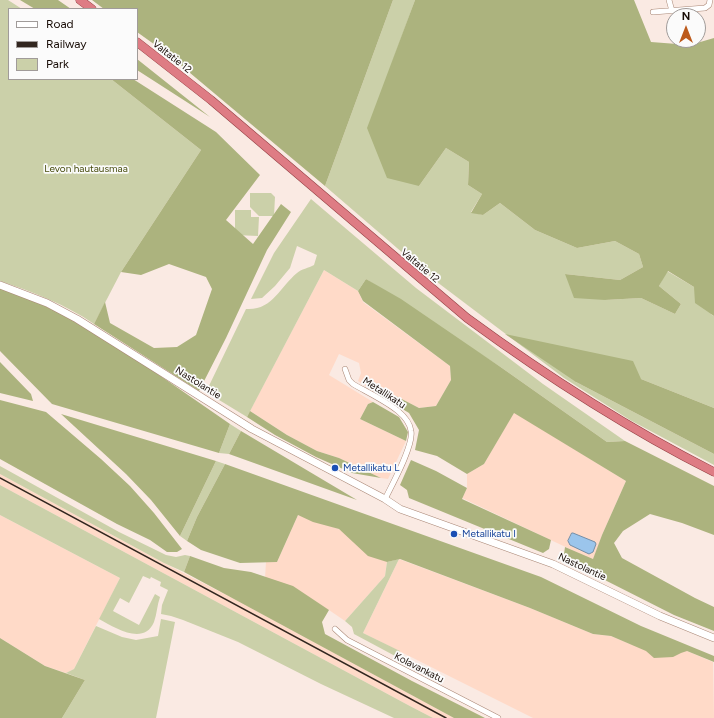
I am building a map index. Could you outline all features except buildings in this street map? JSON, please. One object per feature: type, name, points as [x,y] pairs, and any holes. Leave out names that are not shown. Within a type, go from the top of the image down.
[{"type":"highway","points":[[80,0],[91,8]]},
{"type":"highway","name":"Valtatie 12","points":[[138,43],[211,100],[467,318],[565,387],[652,439],[714,472]]},
{"type":"main road","name":"Nastolantie","points":[[0,285],[46,303],[77,319],[252,429],[385,499],[400,509],[553,564],[660,616],[714,638]]},
{"type":"street","points":[[705,8],[709,5],[710,0]]},
{"type":"street","points":[[653,12],[666,11]]},
{"type":"street","name":"Metallikatu","points":[[345,370],[349,380],[353,384],[398,411],[408,421],[412,431],[407,452],[385,499]]},
{"type":"street","name":"Kolavankatu","points":[[335,629],[347,640],[498,718]]},
{"type":"shaded area","points":[[324,270],[358,291],[363,302],[450,366],[451,380],[436,406],[419,408],[396,396],[391,402],[358,381],[361,373],[359,363],[339,354],[329,375],[373,402],[368,404],[360,419],[406,441],[388,479],[381,478],[339,458],[317,451],[287,435],[250,411]]},
{"type":"shaded area","points":[[514,412],[626,481],[602,535],[593,560],[462,498],[467,488],[467,474],[484,464]]},
{"type":"shaded area","points":[[0,474],[454,718],[433,718],[408,705],[0,485]]},
{"type":"shaded area","points":[[0,515],[120,578],[74,669],[66,673],[45,666],[0,638]]},
{"type":"shaded area","points":[[298,515],[339,529],[387,562],[385,576],[345,621],[329,610],[265,578],[266,562],[277,562]]},
{"type":"shaded area","points":[[399,559],[530,608],[593,634],[611,636],[630,644],[687,651],[713,662],[714,718],[533,718],[363,633]]},
{"type":"green space","name":"Levon hautausmaa","points":[[0,0],[8,0],[20,8],[8,8],[8,80],[112,80],[201,150],[121,272],[94,324],[72,310],[48,299],[0,281]]},
{"type":"green space","points":[[20,0],[58,0],[70,8],[33,8]]},
{"type":"green space","points":[[92,0],[393,0],[325,186],[165,52],[138,33],[138,8],[103,8]]},
{"type":"green space","points":[[393,0],[415,0],[392,63],[419,186],[446,148],[469,162],[468,185],[482,194],[471,212],[483,215],[500,203],[535,230],[577,248],[615,241],[639,254],[643,267],[620,280],[565,274],[605,300],[641,298],[675,314],[681,304],[659,286],[667,271],[694,287],[714,316],[714,408],[641,379],[576,382],[714,454],[714,465],[630,420],[564,378],[433,279],[325,186]]},
{"type":"green space","points":[[415,0],[634,0],[651,42],[666,43],[666,48],[706,48],[706,40],[714,38],[714,316],[695,303],[694,287],[668,271],[659,286],[681,304],[675,314],[641,298],[605,300],[574,298],[565,274],[620,280],[643,267],[639,254],[615,241],[577,248],[535,230],[500,203],[483,215],[471,213],[482,194],[468,185],[469,162],[446,148],[419,186],[387,178],[367,128]]},
{"type":"green space","points":[[138,60],[210,117],[138,71]]},
{"type":"green space","points":[[112,80],[135,80],[216,132],[260,175],[226,220],[253,244],[281,204],[291,212],[267,250],[226,338],[199,391],[94,324],[105,302],[110,323],[154,348],[177,347],[196,335],[212,289],[206,277],[169,264],[141,275],[121,272],[201,150]]},
{"type":"green space","points":[[250,193],[271,193],[275,197],[274,216],[259,216],[250,207]]},
{"type":"green space","points":[[311,199],[416,288],[543,384],[625,441],[607,442],[502,368],[366,279],[358,291],[324,270],[247,417],[206,392],[246,309],[255,309],[263,306],[275,297],[297,273],[314,265],[317,255],[297,246],[290,268],[275,286],[262,298],[251,299],[274,253]]},
{"type":"green space","points":[[235,210],[251,210],[251,217],[259,217],[258,236],[235,235]]},
{"type":"green space","points":[[366,279],[401,299],[607,442],[625,441],[714,486],[714,535],[682,523],[650,514],[623,531],[614,543],[622,558],[714,607],[714,631],[674,615],[587,571],[563,561],[565,547],[593,559],[626,481],[514,413],[484,464],[467,474],[437,456],[415,450],[419,430],[409,413],[391,402],[396,396],[419,408],[436,406],[451,380],[450,366],[363,301],[358,291]]},
{"type":"green space","points":[[0,288],[45,306],[75,321],[149,368],[230,424],[219,453],[52,404],[0,351]]},
{"type":"green space","points":[[505,334],[633,361],[641,379],[714,408],[714,454],[576,382]]},
{"type":"green space","points":[[0,362],[31,394],[33,401],[0,393]]},
{"type":"green space","points":[[0,400],[46,412],[130,486],[154,513],[182,549],[177,552],[167,552],[150,540],[117,524],[0,459]]},
{"type":"green space","points":[[373,402],[399,417],[408,432],[406,441],[360,419],[368,404]]},
{"type":"green space","points":[[250,411],[287,435],[317,451],[339,458],[381,478],[352,473],[316,457],[275,435],[247,417]]},
{"type":"green space","points":[[61,414],[216,461],[180,536],[151,500],[126,474]]},
{"type":"green space","points":[[230,424],[241,431],[229,454],[219,453]]},
{"type":"green space","points":[[241,431],[357,500],[229,454]]},
{"type":"green space","points":[[411,460],[436,471],[467,488],[462,499],[551,540],[549,549],[543,553],[409,498],[407,490],[400,485]]},
{"type":"green space","points":[[216,461],[225,464],[197,517],[187,541],[180,536]]},
{"type":"green space","points":[[225,464],[541,577],[641,626],[714,656],[714,662],[687,651],[673,657],[654,658],[646,651],[611,636],[593,634],[530,608],[400,559],[387,562],[368,556],[339,529],[313,522],[298,515],[277,562],[240,563],[201,550],[187,541],[197,517]]},
{"type":"green space","points":[[0,466],[119,532],[166,555],[176,557],[185,555],[190,556],[184,572],[164,563],[0,474]]},
{"type":"green space","points":[[0,485],[433,718],[394,718],[321,684],[238,642],[183,620],[161,614],[162,605],[168,590],[160,586],[161,582],[151,577],[150,579],[143,576],[129,603],[120,598],[113,611],[139,625],[155,594],[160,597],[154,622],[149,629],[143,633],[136,634],[129,633],[106,623],[99,619],[120,578],[0,515]]},
{"type":"green space","points":[[190,556],[224,568],[251,572],[293,586],[329,610],[322,622],[325,634],[485,718],[454,718],[184,572]]},
{"type":"green space","points":[[399,559],[363,633],[400,651],[397,657],[354,634],[352,627],[345,621],[385,576],[387,562]]},
{"type":"green space","points":[[161,619],[175,622],[156,718],[62,718],[85,680],[66,673],[74,669],[96,626],[122,637],[136,640],[158,636]]},
{"type":"green space","points":[[0,638],[45,666],[85,680],[62,718],[0,718]]},
{"type":"water","points":[[572,533],[595,542],[596,544],[593,552],[589,554],[570,545],[568,541]]},
{"type":"railway","points":[[0,478],[446,718]]},
{"type":"place","name":"Metallikatu L","points":[[335,468]]},
{"type":"place","name":"Metallikatu I","points":[[454,534]]}]
